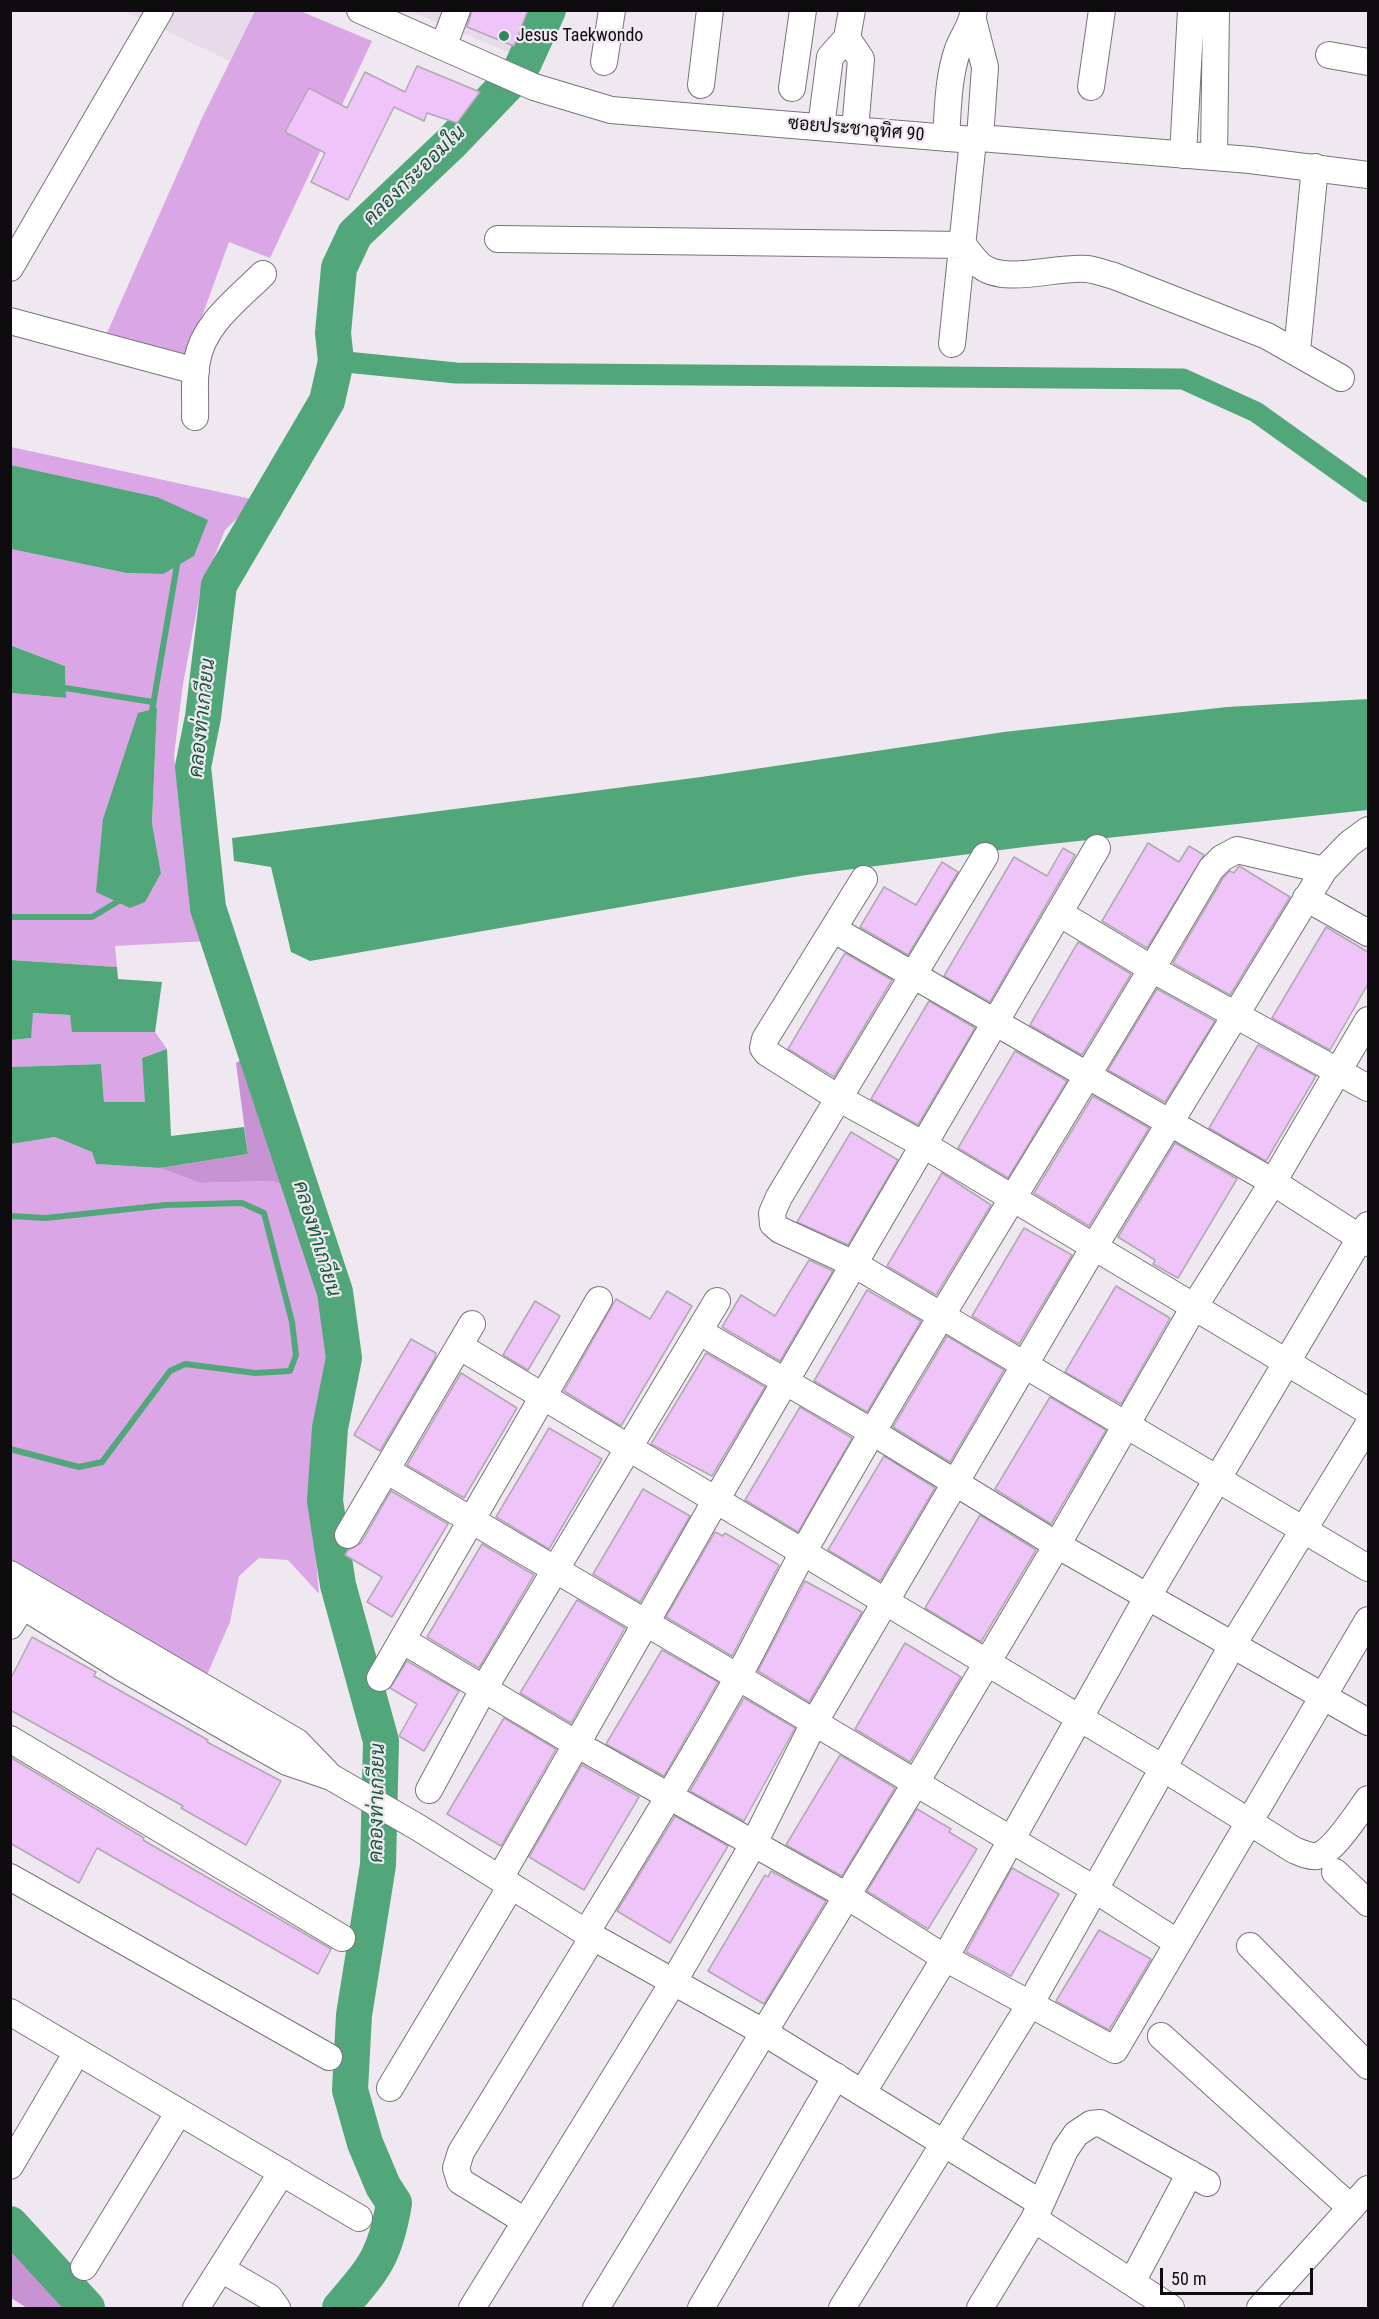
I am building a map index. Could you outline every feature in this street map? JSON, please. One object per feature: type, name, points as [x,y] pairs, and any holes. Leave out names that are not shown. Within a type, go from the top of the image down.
[{"type":"street","points":[[10,268],[160,10]]},
{"type":"street","name":"ซอยประชาอุทิศ 90","points":[[360,10],[534,87],[630,113],[1183,154],[1314,167],[1368,175]]},
{"type":"street","points":[[443,47],[457,10]]},
{"type":"street","points":[[604,62],[612,10]]},
{"type":"street","points":[[701,85],[710,10]]},
{"type":"street","points":[[792,88],[803,10]]},
{"type":"street","points":[[821,127],[830,57],[847,38],[852,10]]},
{"type":"street","points":[[1091,87],[1102,10]]},
{"type":"street","points":[[946,138],[951,76],[958,50],[974,15]]},
{"type":"street","points":[[952,344],[985,67],[974,15]]},
{"type":"street","points":[[1183,154],[1190,15],[1216,15],[1214,157]]},
{"type":"street","points":[[847,38],[861,59],[855,130]]},
{"type":"street","points":[[1329,55],[1368,62]]},
{"type":"street","points":[[1297,351],[1314,167]]},
{"type":"street","points":[[498,239],[963,245],[982,267],[995,273],[1014,275],[1057,269],[1088,269],[1114,276],[1267,336],[1341,378]]},
{"type":"street","points":[[195,417],[196,371],[200,349],[207,333],[263,274]]},
{"type":"street","points":[[10,321],[196,371]]},
{"type":"street","points":[[472,2308],[674,1981],[754,1843],[814,1723],[1094,1247],[1324,870],[1349,844],[1368,830]]},
{"type":"street","points":[[390,2088],[506,1882],[578,1745],[716,1500],[1097,848]]},
{"type":"street","points":[[525,2221],[460,2181],[456,2168],[461,2152],[590,1935],[738,1677],[804,1552],[1011,1197],[1211,869],[1222,858],[1237,850],[1324,870]]},
{"type":"street","points":[[985,856],[840,1099],[778,1197],[772,1213],[773,1224],[780,1230],[854,1264],[1368,1568]]},
{"type":"street","points":[[864,879],[765,1039],[763,1048],[774,1058],[840,1099],[924,1145],[1368,1411]]},
{"type":"street","points":[[1306,898],[1368,933]]},
{"type":"street","points":[[1059,913],[1152,969],[1368,1088]]},
{"type":"street","points":[[833,929],[997,1022],[1085,1077],[1366,1235],[1287,1362],[1148,1596],[1012,1842],[945,1958],[862,2092]]},
{"type":"street","points":[[596,2308],[915,1784],[1057,1545],[1194,1307],[1273,1182],[1368,1020]]},
{"type":"street","points":[[380,1678],[599,1300]]},
{"type":"street","points":[[429,1790],[483,1690],[717,1301]]},
{"type":"street","points":[[348,1535],[472,1324]]},
{"type":"street","points":[[700,1332],[874,1433],[1057,1545],[1368,1722]]},
{"type":"street","points":[[459,1346],[542,1398],[630,1448],[1163,1768],[1294,1850],[1306,1855],[1317,1856],[1329,1848],[1368,1799]]},
{"type":"street","points":[[842,2308],[1029,2006],[1232,1646],[1368,1425]]},
{"type":"street","points":[[386,1470],[1094,1889],[1178,1943]]},
{"type":"street","points":[[16,1594],[250,1728],[287,1762],[331,1777],[590,1935],[765,2033],[945,2141],[1132,2282],[1172,2308]]},
{"type":"street","points":[[402,1640],[578,1745],[847,1896],[945,1958],[1029,2006],[1115,2050],[1368,1620]]},
{"type":"street","points":[[10,1739],[342,1938]]},
{"type":"street","points":[[1335,1872],[1368,1903]]},
{"type":"street","points":[[10,1877],[329,2057]]},
{"type":"street","points":[[1250,1946],[1368,2066]]},
{"type":"street","points":[[10,2012],[359,2218]]},
{"type":"street","points":[[1161,2036],[1363,2199],[1260,2308]]},
{"type":"street","points":[[10,2166],[77,2052]]},
{"type":"street","points":[[701,2308],[836,2076]]},
{"type":"street","points":[[84,2267],[179,2112]]},
{"type":"street","points":[[980,2308],[1037,2210],[1065,2150],[1076,2134],[1091,2124],[1100,2123],[1199,2178],[1132,2282]]},
{"type":"street","points":[[196,2308],[282,2172]]},
{"type":"street","points":[[221,2269],[269,2297],[277,2308]]},
{"type":"shaded area","points":[[124,11],[255,11],[230,61]]},
{"type":"shaded area","points":[[255,11],[300,11],[372,41],[270,258],[229,242],[188,355],[107,333],[202,118]]},
{"type":"shaded area","points":[[410,11],[534,11],[515,55]]},
{"type":"shaded area","points":[[11,447],[256,500],[225,530],[200,593],[183,684],[174,755],[183,841],[209,941],[115,946],[117,967],[11,960],[10,693],[66,698],[65,666],[11,645],[11,549],[126,573],[163,574],[157,497],[11,465]],"holes":[[[157,708],[152,823],[161,873],[103,819]]]},
{"type":"shaded area","points":[[11,465],[157,497],[208,520],[194,556],[163,574],[126,573],[11,549]]},
{"type":"shaded area","points":[[10,645],[65,666],[66,698],[11,693]]},
{"type":"shaded area","points":[[1368,699],[1368,810],[1032,846],[806,875],[310,961],[291,952],[271,867],[234,861],[232,838],[701,777],[1004,732],[1227,707]]},
{"type":"shaded area","points":[[157,708],[152,823],[161,873],[145,902],[130,908],[96,892],[103,819],[138,713]]},
{"type":"shaded area","points":[[11,960],[117,967],[118,979],[162,982],[155,1032],[72,1032],[70,1015],[33,1013],[31,1038],[11,1040]]},
{"type":"shaded area","points":[[32,1013],[70,1015],[73,1032],[155,1032],[167,1049],[142,1058],[146,1102],[104,1102],[101,1064],[11,1067],[10,1040],[30,1038]]},
{"type":"shaded area","points":[[167,1049],[171,1136],[244,1127],[248,1154],[160,1168],[96,1164],[92,1152],[55,1137],[11,1144],[11,1067],[101,1064],[104,1102],[145,1102],[142,1058]]},
{"type":"shaded area","points":[[253,1052],[286,1169],[283,1185],[271,1181],[200,1183],[160,1168],[248,1154],[236,1063]]},
{"type":"shaded area","points":[[55,1137],[92,1152],[96,1164],[160,1168],[200,1183],[271,1181],[283,1185],[330,1327],[332,1375],[310,1490],[319,1594],[288,1560],[259,1558],[239,1576],[230,1622],[206,1677],[11,1562],[11,1144]]},
{"type":"shaded area","points":[[10,2246],[63,2308],[27,2308],[11,2298]]},
{"type":"building","name":"Jesus Taekwondo","points":[[472,10],[528,10],[514,46],[467,27]]},
{"type":"building","points":[[417,66],[480,92],[457,123],[427,113],[424,121],[394,107],[348,200],[311,182],[325,153],[285,132],[309,88],[347,108],[365,72],[405,92]]},
{"type":"building","points":[[1148,843],[1179,862],[1189,846],[1204,855],[1147,948],[1102,921]]},
{"type":"building","points":[[1063,848],[1075,855],[990,1002],[944,976],[1014,857],[1047,876]]},
{"type":"building","points":[[942,862],[958,872],[908,955],[860,927],[884,887],[916,905]]},
{"type":"building","points":[[1239,866],[1290,897],[1230,995],[1173,963],[1223,878],[1230,871],[1234,873]]},
{"type":"building","points":[[1326,927],[1368,952],[1368,984],[1330,1050],[1272,1018]]},
{"type":"building","points":[[1078,942],[1131,974],[1082,1055],[1030,1025]]},
{"type":"building","points":[[845,953],[892,980],[834,1077],[788,1049]]},
{"type":"building","points":[[1157,989],[1215,1021],[1165,1102],[1108,1070]]},
{"type":"building","points":[[929,1001],[975,1028],[918,1125],[871,1099]]},
{"type":"building","points":[[1258,1045],[1316,1076],[1266,1161],[1209,1128]]},
{"type":"building","points":[[1015,1051],[1067,1081],[1008,1178],[958,1148]]},
{"type":"building","points":[[1093,1096],[1149,1128],[1089,1226],[1034,1193]]},
{"type":"building","points":[[851,1132],[898,1160],[848,1245],[797,1222]]},
{"type":"building","points":[[1175,1143],[1237,1179],[1178,1278],[1153,1264],[1155,1260],[1118,1237]]},
{"type":"building","points":[[942,1173],[991,1205],[936,1295],[887,1266]]},
{"type":"building","points":[[1024,1228],[1072,1255],[1019,1344],[972,1316]]},
{"type":"building","points":[[809,1260],[833,1271],[780,1361],[722,1327],[741,1295],[775,1316]]},
{"type":"building","points":[[1116,1286],[1170,1318],[1121,1404],[1065,1372]]},
{"type":"building","points":[[867,1290],[921,1321],[867,1412],[814,1381]]},
{"type":"building","points":[[667,1291],[692,1306],[621,1426],[564,1391],[616,1299],[650,1319]]},
{"type":"building","points":[[535,1301],[560,1316],[528,1370],[503,1355]]},
{"type":"building","points":[[947,1336],[1004,1370],[950,1462],[893,1427]]},
{"type":"building","points":[[411,1339],[436,1353],[435,1358],[380,1451],[354,1435]]},
{"type":"building","points":[[706,1353],[765,1387],[712,1476],[651,1444]]},
{"type":"building","points":[[461,1373],[517,1408],[464,1498],[407,1465]]},
{"type":"building","points":[[1050,1397],[1106,1430],[1051,1524],[995,1489]]},
{"type":"building","points":[[800,1407],[852,1438],[798,1532],[745,1500]]},
{"type":"building","points":[[549,1428],[602,1459],[549,1549],[496,1517]]},
{"type":"building","points":[[884,1456],[935,1488],[880,1581],[828,1550]]},
{"type":"building","points":[[643,1489],[690,1516],[640,1602],[593,1574]]},
{"type":"building","points":[[391,1491],[448,1524],[392,1617],[367,1602],[382,1577],[345,1555],[348,1550],[361,1543]]},
{"type":"building","points":[[980,1515],[1036,1550],[981,1642],[925,1608]]},
{"type":"building","points":[[715,1532],[723,1536],[725,1533],[779,1565],[732,1656],[666,1617]]},
{"type":"building","points":[[482,1544],[534,1575],[479,1668],[427,1637]]},
{"type":"building","points":[[805,1581],[862,1612],[809,1702],[758,1671]]},
{"type":"building","points":[[577,1600],[625,1628],[571,1723],[520,1693]]},
{"type":"building","points":[[32,1637],[96,1672],[94,1676],[208,1740],[207,1742],[281,1781],[246,1845],[181,1808],[183,1806],[10,1710],[10,1680]]},
{"type":"building","points":[[905,1643],[961,1677],[910,1762],[855,1729]]},
{"type":"building","points":[[662,1650],[718,1682],[664,1776],[606,1744]]},
{"type":"building","points":[[407,1661],[459,1691],[424,1751],[399,1736],[417,1704],[390,1688]]},
{"type":"building","points":[[744,1698],[795,1728],[744,1821],[690,1791]]},
{"type":"building","points":[[504,1718],[556,1749],[501,1846],[447,1814]]},
{"type":"building","points":[[840,1755],[895,1788],[842,1876],[786,1845]]},
{"type":"building","points":[[10,1757],[144,1838],[143,1840],[331,1949],[318,1974],[97,1848],[79,1883],[10,1843]]},
{"type":"building","points":[[582,1765],[639,1797],[584,1890],[529,1857]]},
{"type":"building","points":[[917,1809],[951,1829],[949,1832],[977,1849],[928,1929],[867,1891]]},
{"type":"building","points":[[675,1816],[728,1846],[670,1943],[617,1911]]},
{"type":"building","points":[[1012,1868],[1059,1894],[1011,1976],[966,1952]]},
{"type":"building","points":[[771,1871],[826,1901],[764,2004],[708,1971],[765,1875],[768,1877]]},
{"type":"building","points":[[1099,1930],[1151,1959],[1109,2030],[1056,2001]]},
{"type":"waterway","name":"คลองท่าเกวียน","points":[[340,2308],[376,2261],[387,2237],[394,2203],[383,2186],[365,2143],[350,2090],[354,2015],[378,1865],[381,1741],[338,1585],[325,1501],[330,1428],[344,1358],[335,1292],[208,908],[193,767],[203,717],[219,585],[327,401],[336,361],[333,333],[339,268],[355,234],[450,144],[520,71],[548,10]]},
{"type":"waterway","points":[[336,361],[456,373],[1183,379],[1256,412],[1368,492]]},
{"type":"waterway","points":[[151,717],[178,559]]},
{"type":"waterway","points":[[59,687],[153,702]]},
{"type":"waterway","points":[[10,917],[92,917],[122,899]]},
{"type":"waterway","points":[[10,1216],[46,1218],[166,1205],[242,1203],[264,1213],[292,1322],[296,1355],[290,1371],[255,1373],[185,1364],[170,1371],[102,1462],[79,1467],[10,1449]]},
{"type":"waterway","points":[[10,2224],[87,2308]]},
{"type":"place","name":"Jesus Taekwondo","points":[[504,36]]},
{"type":"water label","name":"คลองกระออมใน","points":[[415,176]]}]
